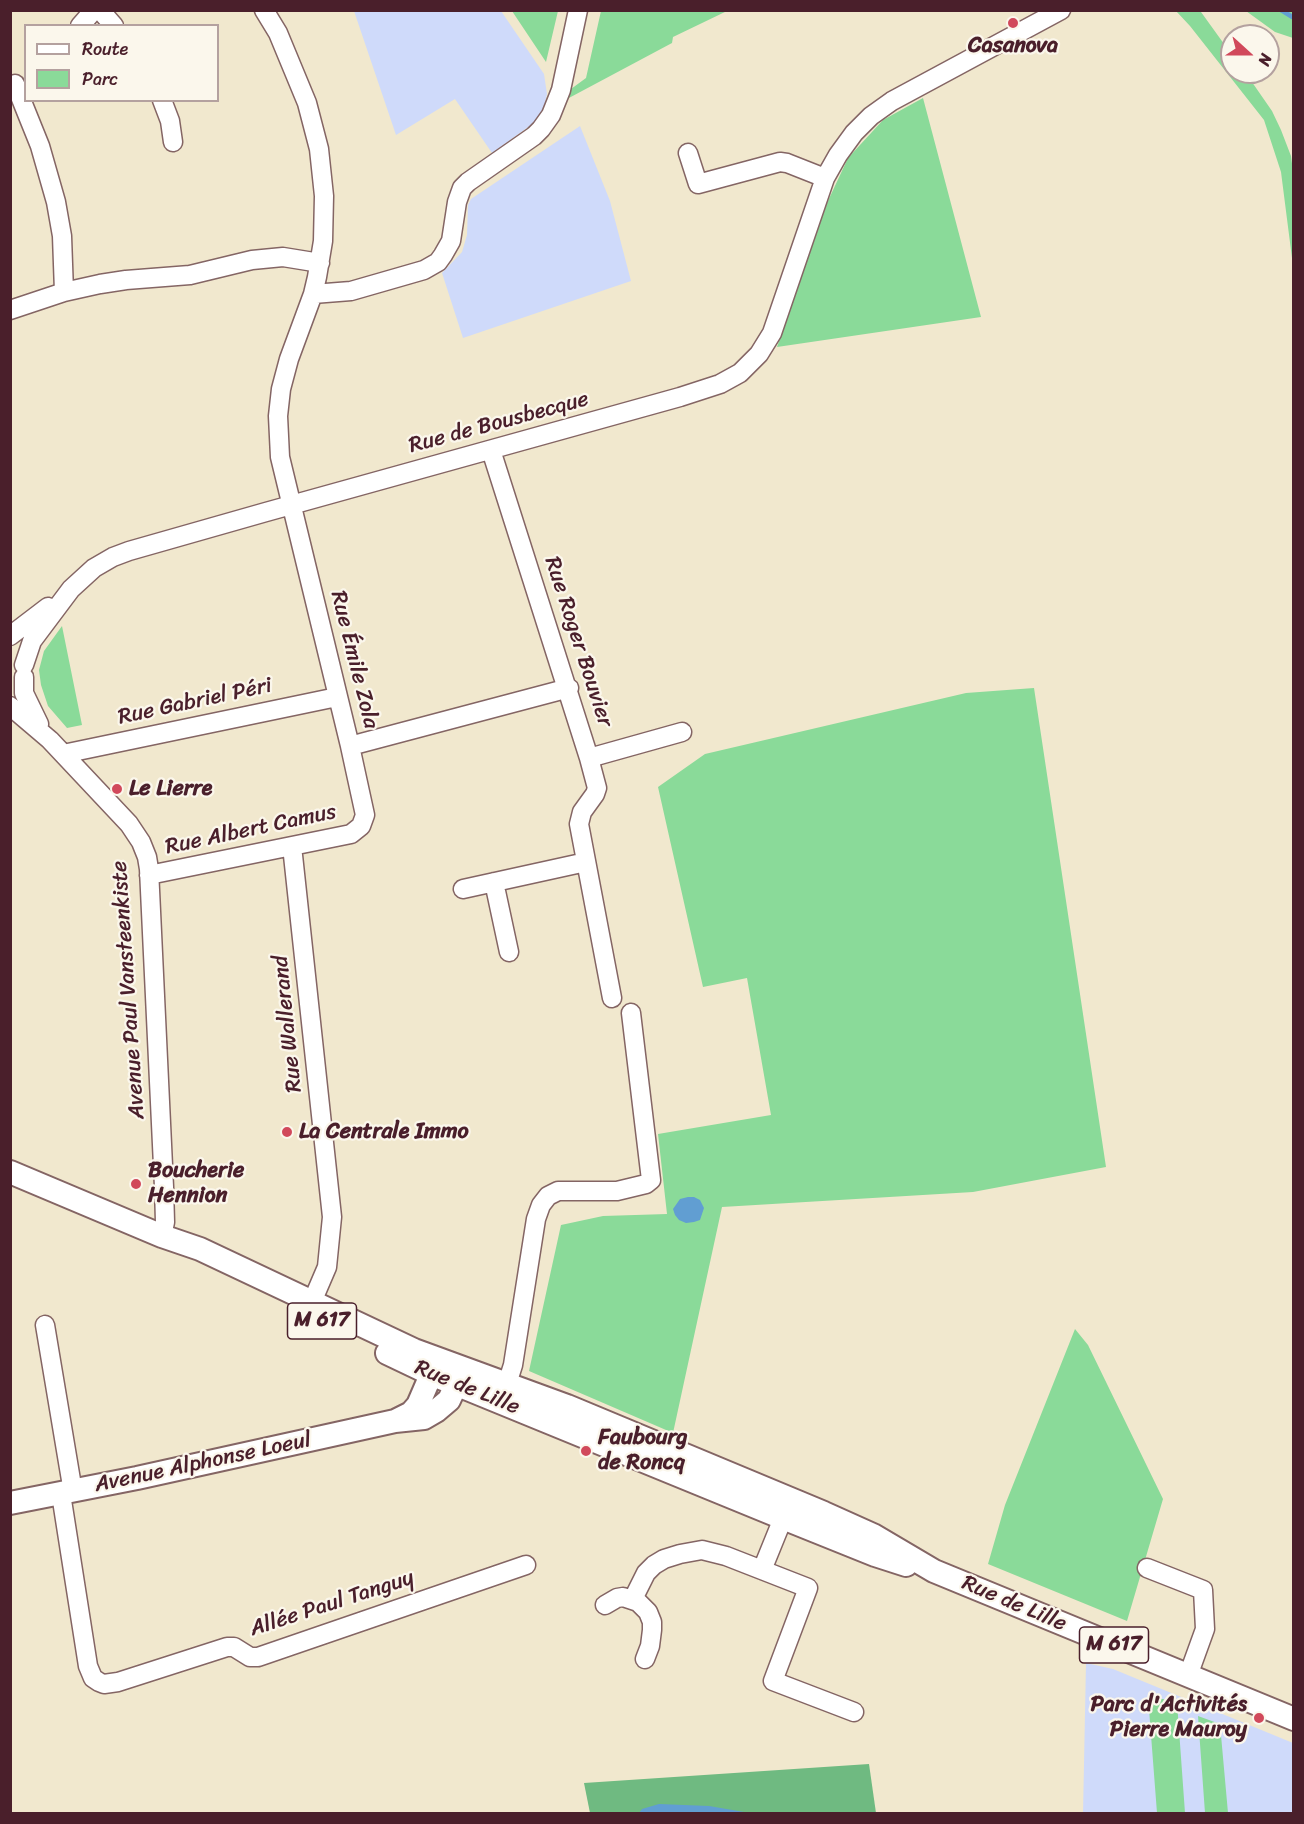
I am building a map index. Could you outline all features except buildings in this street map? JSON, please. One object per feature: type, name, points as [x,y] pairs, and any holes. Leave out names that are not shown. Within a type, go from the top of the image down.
[{"type":"main road","name":"Rue de Lille","points":[[10,1172],[162,1236],[200,1249],[312,1302],[434,1367]]},
{"type":"main road","name":"Rue de Lille","points":[[162,1236],[187,1258],[434,1367],[787,1508]]},
{"type":"main road","name":"Avenue Alphonse Loeul","points":[[395,1421],[414,1411],[421,1400],[434,1367]]},
{"type":"main road","name":"Rue de Lille","points":[[460,1376],[507,1384],[567,1406],[787,1508],[875,1555],[934,1571],[1293,1719]]},
{"type":"main road","name":"Avenue Alphonse Loeul","points":[[10,1503],[67,1493],[395,1421],[420,1419],[433,1413],[449,1400],[460,1376]]},
{"type":"street","points":[[82,24],[94,10]]},
{"type":"street","points":[[100,10],[112,24]]},
{"type":"street","name":"Rue Émile Zola","points":[[264,10],[278,33],[293,66],[320,149],[324,180],[325,211],[320,263],[313,294],[289,359],[279,401],[278,430],[280,457],[365,811],[361,826]]},
{"type":"street","points":[[313,294],[351,291],[424,270],[438,262],[451,241],[457,202],[462,188],[534,136],[551,115],[561,90],[578,10]]},
{"type":"street","name":"Rue de Bousbecque","points":[[24,671],[27,652],[37,632],[71,589],[101,563],[129,551],[698,392],[740,373],[759,354],[772,333],[825,178],[854,133],[882,107],[1061,10]]},
{"type":"street","points":[[17,83],[56,202],[62,236],[64,292]]},
{"type":"street","points":[[163,102],[170,121],[173,142]]},
{"type":"street","points":[[688,153],[698,184],[780,162],[825,178]]},
{"type":"street","points":[[10,310],[64,292],[126,280],[190,275],[252,260],[272,257],[296,258],[320,263]]},
{"type":"street","name":"Rue Roger Bouvier","points":[[491,450],[590,758],[682,732]]},
{"type":"street","name":"Rue de Bousbecque","points":[[10,636],[71,589]]},
{"type":"street","points":[[10,647],[19,654],[24,671],[17,687],[10,692]]},
{"type":"street","name":"Avenue Paul Vansteenkiste","points":[[24,671],[24,693],[28,704],[33,716],[50,740]]},
{"type":"street","points":[[350,746],[568,688]]},
{"type":"street","name":"Rue Gabriel Péri","points":[[63,754],[337,697]]},
{"type":"street","name":"Avenue Paul Vansteenkiste","points":[[10,706],[50,740],[108,800],[136,833],[145,851],[149,875],[164,1187],[165,1222],[162,1236]]},
{"type":"street","points":[[590,758],[597,791],[579,820],[612,998]]},
{"type":"street","name":"Rue Albert Camus","points":[[149,875],[351,834],[361,826]]},
{"type":"street","name":"Rue Wallerand","points":[[292,846],[332,1217],[327,1267],[312,1302]]},
{"type":"street","points":[[463,889],[586,862]]},
{"type":"street","points":[[494,882],[509,952]]},
{"type":"street","points":[[507,1384],[513,1365],[534,1228],[541,1205],[548,1196],[558,1191],[617,1191],[646,1185],[651,1179],[631,1013]]},
{"type":"street","points":[[45,1325],[67,1493]]},
{"type":"street","name":"Allée Paul Tanguy","points":[[67,1493],[88,1666],[93,1678],[104,1684],[118,1683],[226,1647],[234,1647],[250,1657],[258,1657],[526,1565]]},
{"type":"street","points":[[762,1570],[787,1508]]},
{"type":"street","points":[[633,1599],[646,1573],[654,1565],[664,1559],[702,1550],[714,1552],[808,1588],[773,1681],[854,1712]]},
{"type":"street","points":[[1147,1568],[1203,1590],[1205,1629],[1188,1676]]},
{"type":"street","points":[[605,1605],[623,1597],[633,1599],[643,1607],[652,1622],[652,1638],[645,1659]]},
{"type":"shaded area","points":[[354,11],[501,11],[544,74],[547,94],[543,111],[531,125],[492,153],[455,99],[396,135]]},
{"type":"shaded area","points":[[580,126],[610,201],[631,281],[463,338],[442,273],[462,252],[467,235],[468,205],[471,199]]},
{"type":"shaded area","points":[[1086,1663],[1113,1669],[1293,1743],[1293,1813],[1083,1814]]},
{"type":"green space","points":[[512,11],[558,11],[546,62]]},
{"type":"green space","points":[[601,11],[727,11],[673,37],[672,43],[567,99],[571,89],[586,78]]},
{"type":"green space","points":[[1176,11],[1201,11],[1220,38],[1220,64]]},
{"type":"green space","points":[[1246,11],[1293,11],[1293,38],[1280,34],[1280,24],[1264,24]]},
{"type":"green space","points":[[1236,84],[1253,84],[1272,111],[1291,156],[1293,266],[1281,172],[1264,120]]},
{"type":"green space","points":[[923,98],[981,317],[777,347],[827,203],[848,158],[883,120]]},
{"type":"green space","points":[[62,626],[82,725],[67,728],[48,706],[39,670],[44,651]]},
{"type":"green space","points":[[1034,688],[1106,1167],[973,1192],[722,1207],[673,1433],[529,1371],[561,1225],[603,1216],[667,1214],[658,1134],[771,1115],[747,978],[703,987],[658,787],[705,754],[966,693]]},
{"type":"green space","points":[[1075,1329],[1088,1345],[1163,1499],[1127,1621],[988,1564],[1005,1505]]},
{"type":"green space","points":[[1148,1696],[1177,1702],[1185,1813],[1157,1813]]},
{"type":"green space","points":[[1198,1716],[1220,1724],[1228,1813],[1205,1813]]},
{"type":"green space","points":[[869,1764],[876,1813],[590,1813],[584,1783]]},
{"type":"water","points":[[688,1197],[700,1200],[704,1208],[700,1220],[686,1223],[679,1220],[673,1209],[680,1199]]},
{"type":"water","points":[[659,1804],[709,1806],[750,1813],[639,1813],[642,1809]]},
{"type":"waterway","points":[[1281,10],[1294,18]]},
{"type":"place","name":"Casanova","points":[[1013,23]]},
{"type":"place","name":"Le Lierre","points":[[117,789]]},
{"type":"place","name":"La Centrale Immo","points":[[287,1132]]},
{"type":"place","name":"Boucherie Hennion","points":[[136,1184]]},
{"type":"place","name":"Faubourg de Roncq","points":[[586,1451]]},
{"type":"place","name":"Parc d'Activités Pierre Mauroy","points":[[1259,1718]]}]
